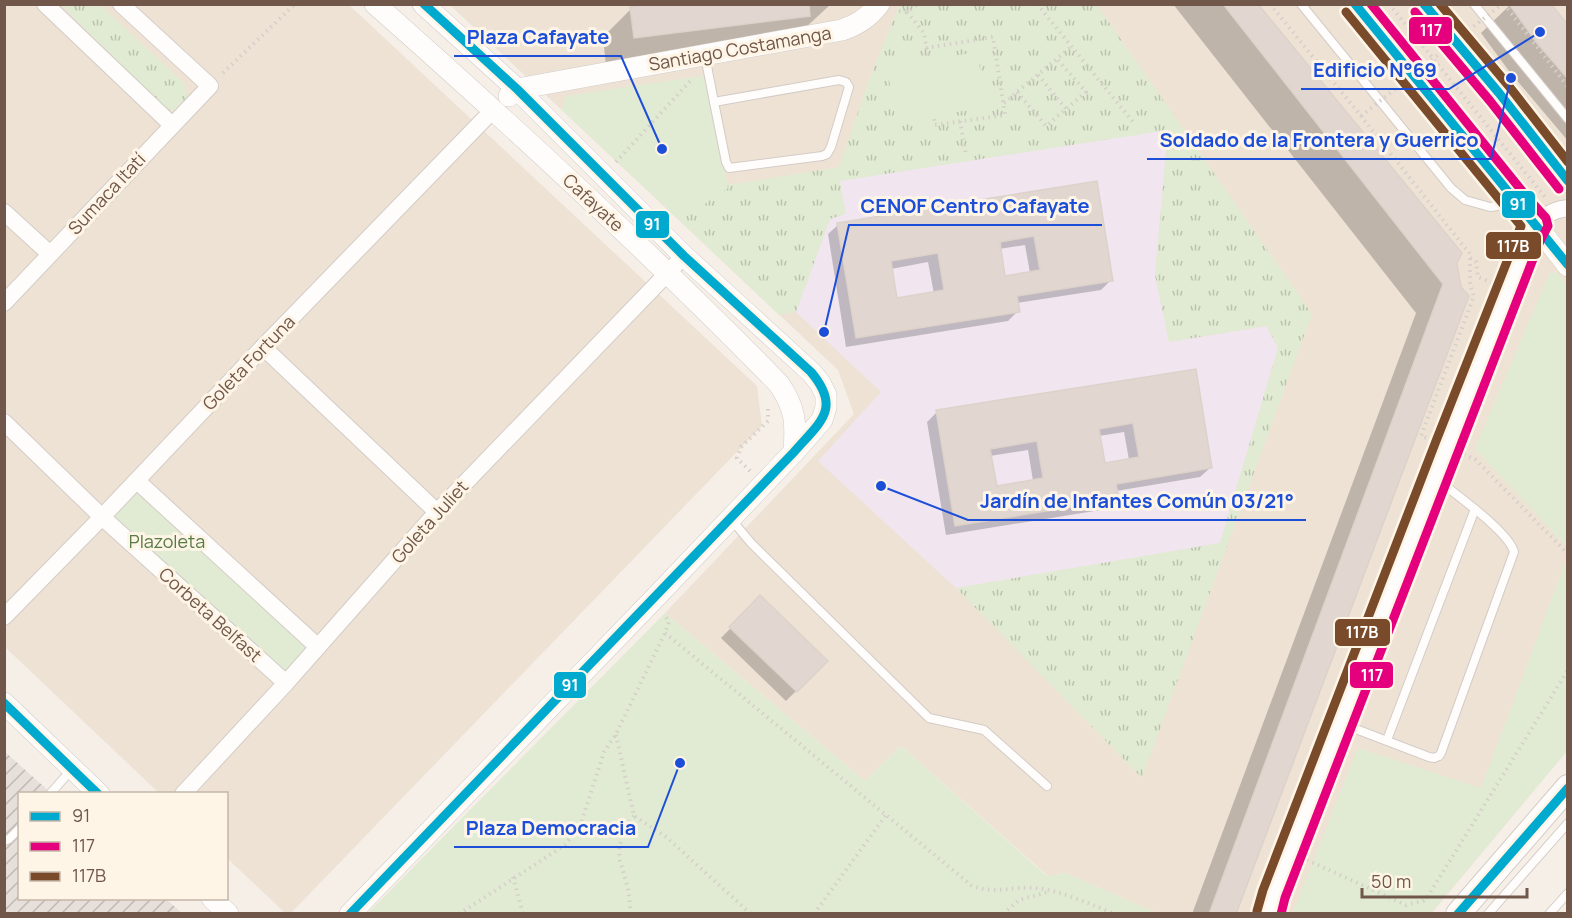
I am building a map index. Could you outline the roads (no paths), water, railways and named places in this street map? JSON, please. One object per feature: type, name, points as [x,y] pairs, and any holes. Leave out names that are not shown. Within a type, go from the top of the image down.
[{"type":"main road","points":[[1458,914],[1568,787]]},
{"type":"street","points":[[45,4],[172,126]]},
{"type":"street","name":"Sumaca Itatí","points":[[4,303],[210,86],[121,4]]},
{"type":"street","name":"Cafayate","points":[[375,4],[494,109],[667,273],[779,384],[793,412],[794,452]]},
{"type":"street","name":"Cafayate","points":[[350,914],[794,452],[822,420],[826,407],[826,395],[811,372],[684,256],[517,89],[423,4]]},
{"type":"street","name":"Santiago Costamanga","points":[[517,89],[842,30],[869,16],[879,4]]},
{"type":"street","points":[[1355,4],[1568,266]]},
{"type":"street","points":[[1424,4],[1499,93],[1568,182]]},
{"type":"street","points":[[494,109],[517,89]]},
{"type":"street","name":"Goleta Fortuna","points":[[4,617],[494,109]]},
{"type":"street","points":[[1268,914],[1529,236],[1542,217],[1562,209]]},
{"type":"street","points":[[4,212],[50,254]]},
{"type":"street","name":"Goleta Juliet","points":[[185,792],[286,683],[437,512],[684,256]]},
{"type":"street","points":[[263,347],[437,512]]},
{"type":"street","name":"Corbeta Belfast","points":[[4,422],[102,517],[286,683]]},
{"type":"street","points":[[136,481],[318,647]]},
{"type":"street","points":[[4,703],[97,792]]},
{"type":"street","points":[[214,900],[228,914]]},
{"type":"lane","points":[[1301,4],[1451,188],[1465,200],[1490,207],[1517,204]]},
{"type":"lane","points":[[1474,4],[1568,119]]},
{"type":"lane","points":[[697,57],[714,102],[729,168],[827,154],[849,87],[846,82],[838,80],[714,102]]},
{"type":"lane","points":[[1340,723],[1434,758],[1441,753],[1514,552],[1510,542],[1475,509],[1435,478]]},
{"type":"lane","points":[[1386,740],[1475,509]]},
{"type":"lane","points":[[730,518],[751,543],[928,718],[984,730],[1047,786]]},
{"type":"lane","points":[[52,792],[73,768]]},
{"type":"lane","points":[[1488,914],[1568,824]]},
{"type":"lane","points":[[4,841],[18,830]]},
{"type":"lane","points":[[1549,914],[1568,893]]},
{"type":"place","name":"Edificio N°69","points":[[1540,32]]},
{"type":"place","name":"Soldado de la Frontera y Guerrico","points":[[1511,78]]},
{"type":"place","name":"Plaza Cafayate","points":[[662,149]]},
{"type":"place","name":"CENOF Centro Cafayate","points":[[824,332]]},
{"type":"place","name":"Jardín de Infantes Común 03/21°","points":[[881,486]]},
{"type":"place","name":"Plaza Democracia","points":[[680,763]]},
{"type":"park label","name":"Plazoleta","points":[[167,542]]}]
